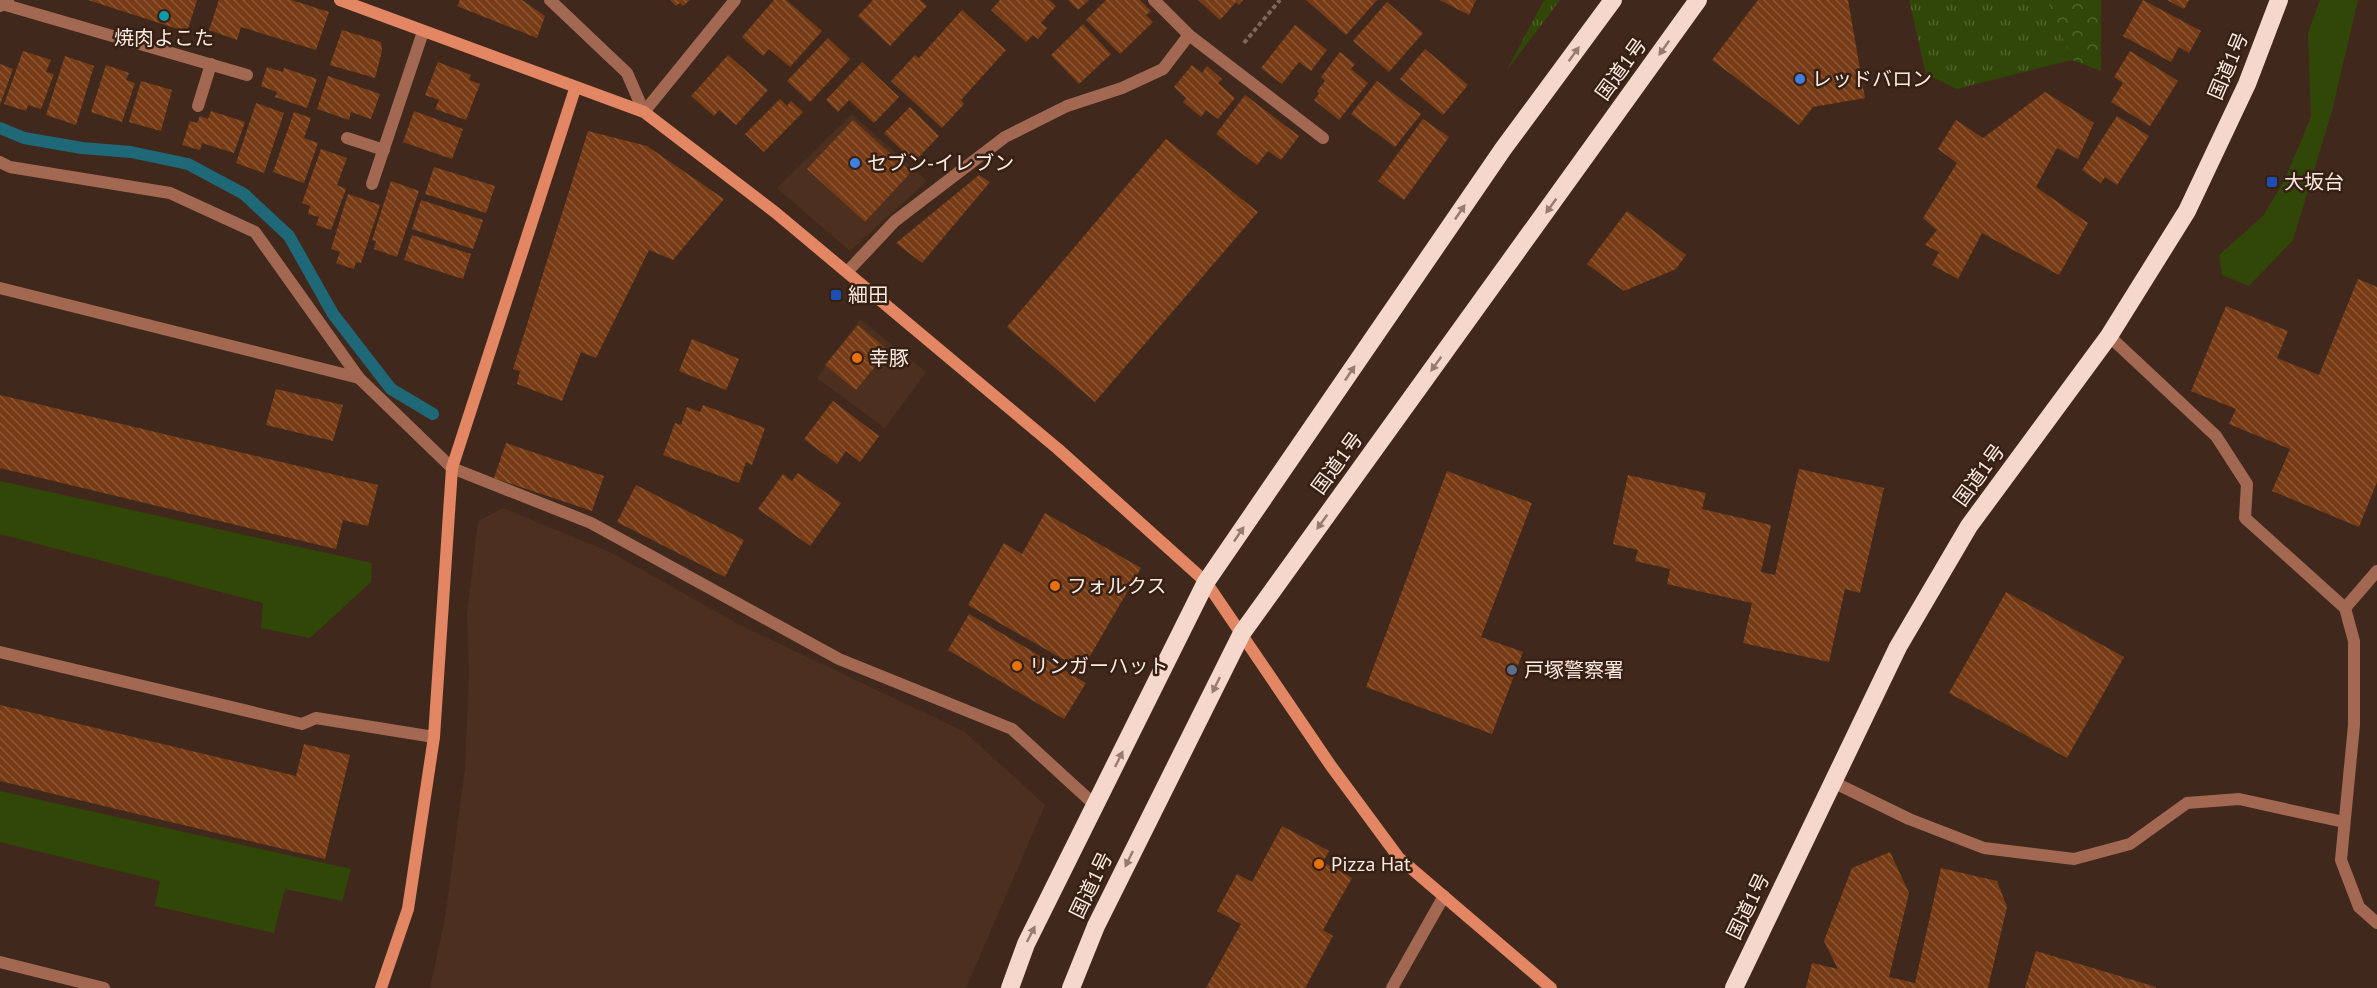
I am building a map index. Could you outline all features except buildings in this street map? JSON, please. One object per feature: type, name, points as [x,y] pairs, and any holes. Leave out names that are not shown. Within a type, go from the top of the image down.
[{"type":"highway","name":"国道1号","points":[[1010,988],[1026,944],[1206,582],[1503,149],[1613,0]]},
{"type":"highway","name":"国道1号","points":[[1071,988],[1096,926],[1242,633],[1698,0]]},
{"type":"highway","name":"国道1号","points":[[1734,988],[1898,647],[1969,526],[2109,336],[2187,211],[2247,84],[2279,0]]},
{"type":"street","points":[[340,0],[644,112],[776,213],[1058,449],[1206,582],[1331,766],[1399,858],[1551,988]]},
{"type":"street","points":[[550,0],[627,73],[644,112]]},
{"type":"street","points":[[644,112],[735,0]]},
{"type":"street","points":[[1154,0],[1189,35],[1323,138]]},
{"type":"street","points":[[3,3],[247,75]]},
{"type":"street","points":[[372,184],[423,32]]},
{"type":"street","points":[[847,272],[895,221],[1005,137],[1067,106],[1122,88],[1163,69],[1189,35]]},
{"type":"street","points":[[198,106],[211,64]]},
{"type":"street","points":[[381,988],[408,909],[434,738],[452,468],[575,88]]},
{"type":"street","points":[[347,138],[384,150]]},
{"type":"street","points":[[0,162],[10,167],[170,193],[255,231],[359,378],[452,468],[591,524],[839,659],[1012,729],[1095,806]]},
{"type":"street","points":[[0,288],[359,378]]},
{"type":"street","points":[[2109,336],[2216,436],[2247,484],[2245,519],[2345,608],[2354,641],[2354,725],[2341,860],[2359,907],[2377,923]]},
{"type":"street","points":[[2345,608],[2377,571]]},
{"type":"street","points":[[0,652],[302,724],[316,718],[434,738]]},
{"type":"street","points":[[1833,782],[1910,819],[1984,848],[2074,859],[2130,844],[2187,803],[2239,800],[2344,822]]},
{"type":"street","points":[[1392,988],[1444,896]]},
{"type":"street","points":[[0,962],[104,988]]},
{"type":"path","points":[[1227,64],[1280,0]]},
{"type":"shaded area","points":[[852,114],[927,181],[850,251],[777,188]]},
{"type":"shaded area","points":[[860,319],[926,372],[885,428],[817,378]]},
{"type":"shaded area","points":[[503,508],[612,553],[740,625],[965,732],[1045,805],[966,988],[430,988],[445,918],[465,769],[469,674],[467,614],[478,521]]},
{"type":"green space","points":[[1544,0],[1560,0],[1507,70]]},
{"type":"green space","points":[[1909,0],[2047,0],[2072,60],[1957,89],[1926,74]]},
{"type":"green space","points":[[2047,0],[2101,0],[2101,71],[2072,60]]},
{"type":"green space","points":[[2320,0],[2358,0],[2332,111],[2293,240],[2249,286],[2222,275],[2219,255],[2263,216],[2285,179],[2311,117],[2308,33]]},
{"type":"green space","points":[[0,481],[372,563],[371,582],[310,638],[261,628],[263,603],[0,534]]},
{"type":"green space","points":[[0,791],[351,869],[342,901],[285,889],[274,933],[155,906],[160,881],[0,842]]},
{"type":"waterway","points":[[0,128],[24,138],[82,148],[131,152],[188,164],[244,194],[289,236],[333,314],[391,389],[433,414]]},
{"type":"place","name":"焼肉よこた","points":[[164,16]]},
{"type":"place","name":"レッドバロン","points":[[1800,79]]},
{"type":"place","name":"セブン-イレブン","points":[[855,163]]},
{"type":"place","name":"大坂台","points":[[2272,182]]},
{"type":"place","name":"細田","points":[[836,295]]},
{"type":"place","name":"幸豚","points":[[857,358]]},
{"type":"place","name":"フォルクス","points":[[1055,586]]},
{"type":"place","name":"リンガーハット","points":[[1017,666]]},
{"type":"place","name":"戸塚警察署","points":[[1512,670]]},
{"type":"place","name":"Pizza Hat","points":[[1319,864]]}]
